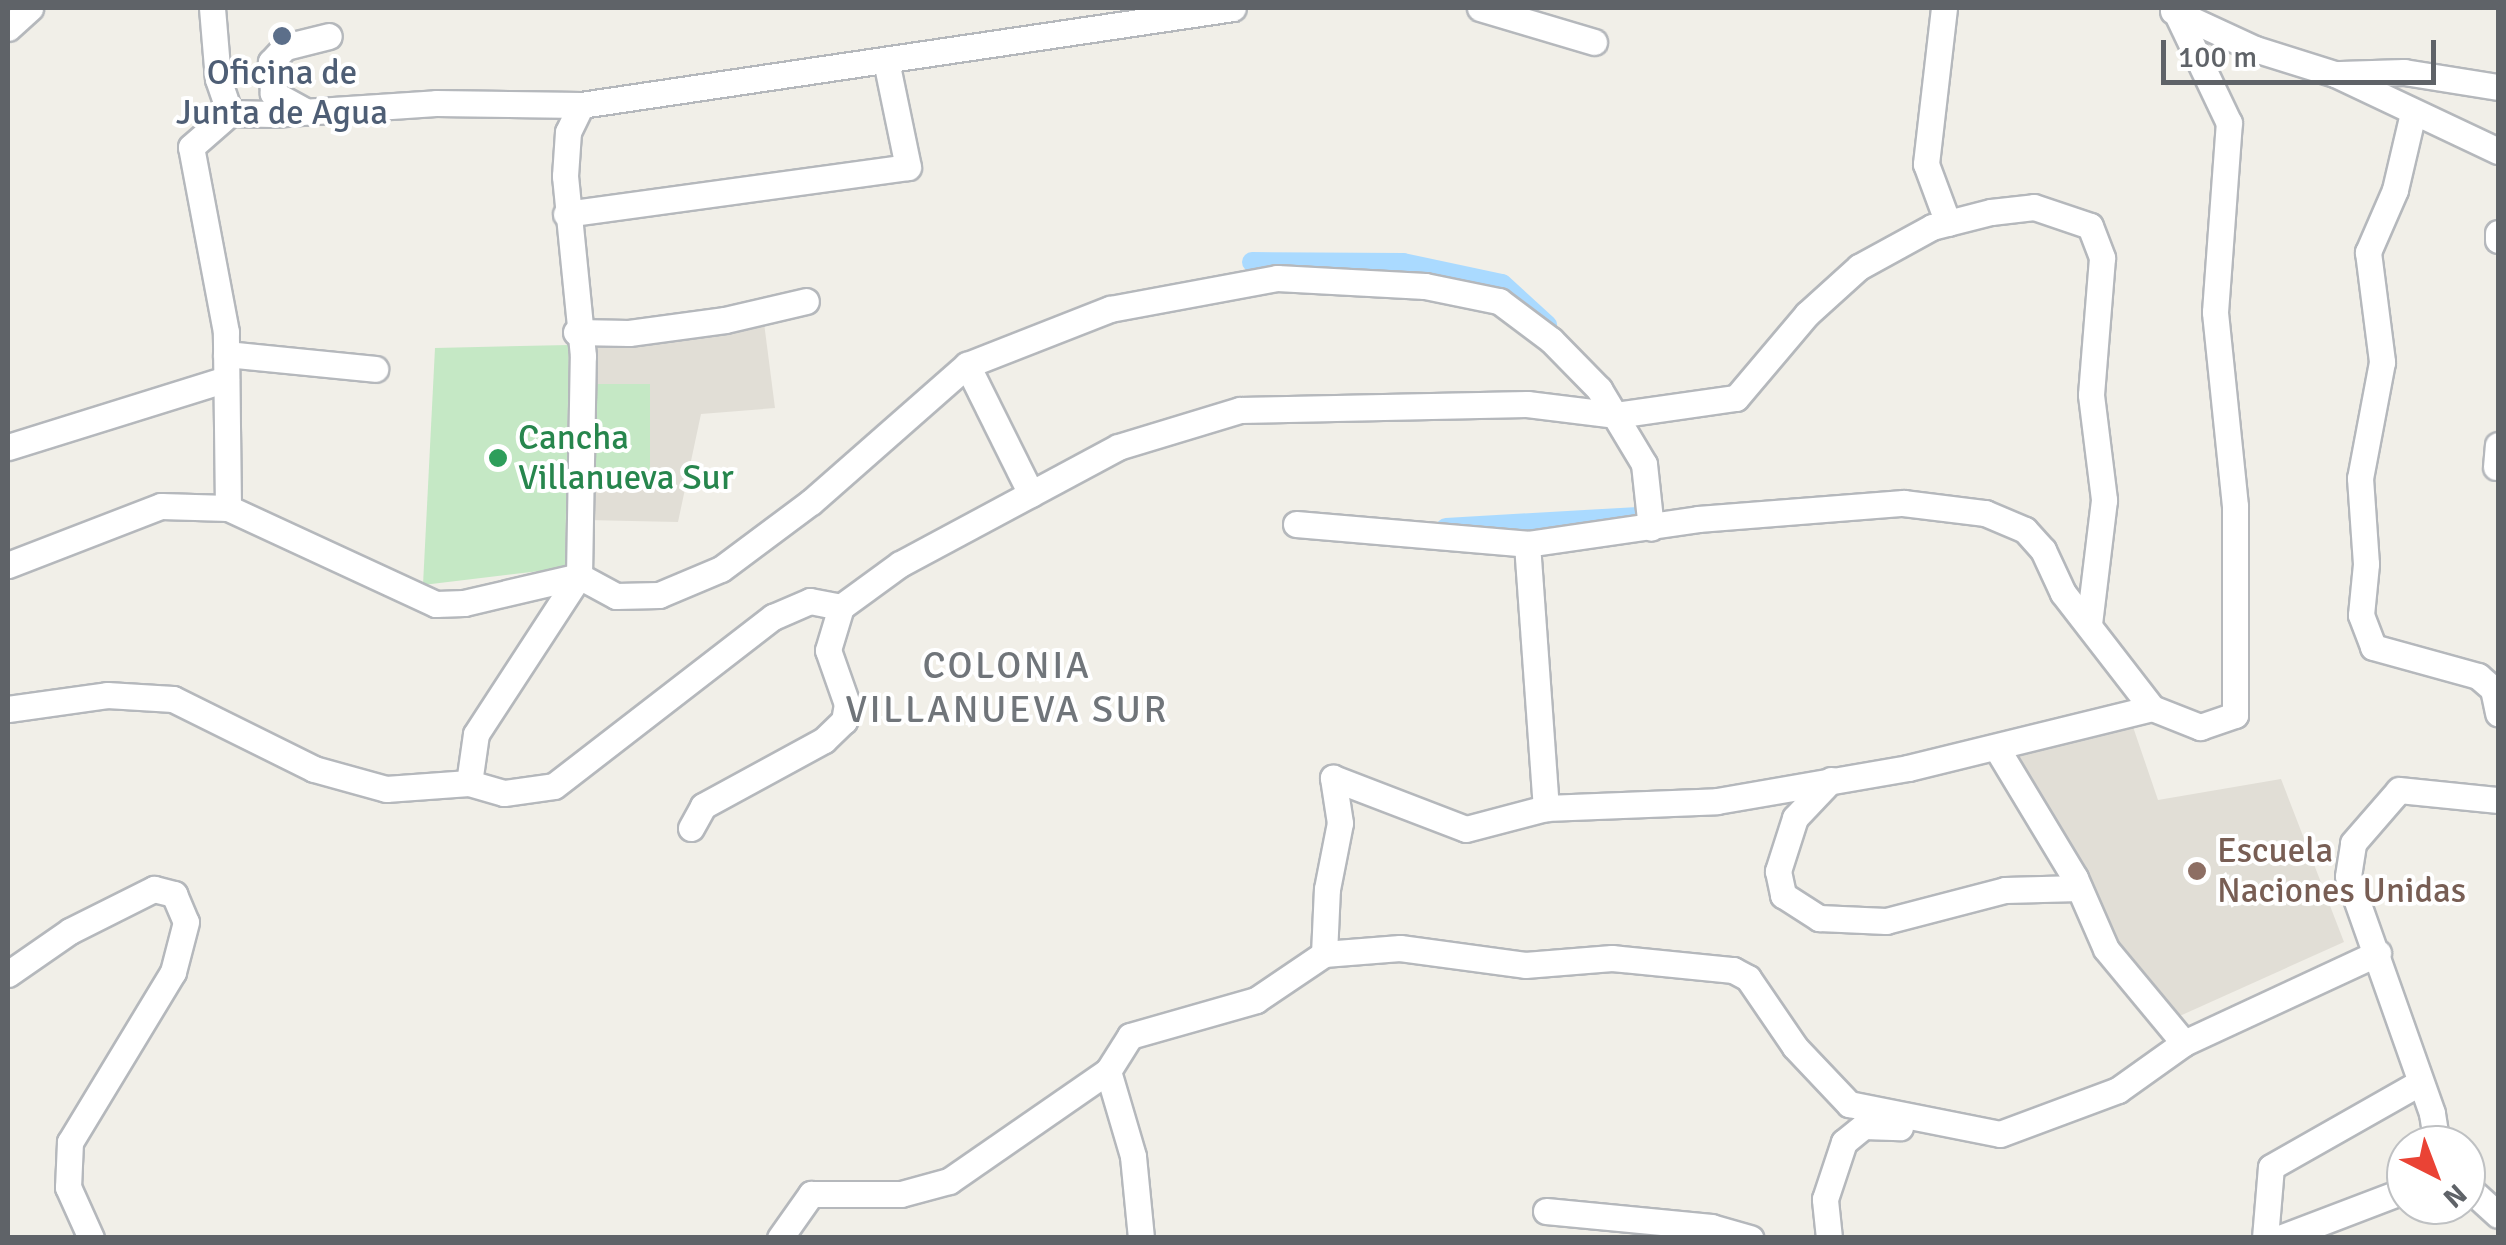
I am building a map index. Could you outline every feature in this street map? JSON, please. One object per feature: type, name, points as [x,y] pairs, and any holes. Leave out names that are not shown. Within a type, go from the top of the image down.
[{"type":"street","points":[[8,28],[30,8]]},
{"type":"street","points":[[212,8],[218,78],[230,113]]},
{"type":"street","points":[[228,508],[226,366],[192,147],[230,113],[436,103],[582,106],[1234,8]]},
{"type":"street","points":[[1480,8],[1594,42]]},
{"type":"street","points":[[1944,8],[1926,164],[1948,223]]},
{"type":"street","points":[[2171,10],[2255,49],[2335,74],[2413,112],[2468,131],[2498,151]]},
{"type":"street","points":[[1296,524],[1527,544],[1903,503],[1984,513],[2025,530],[2152,708],[2200,728],[2225,723],[2238,707],[2235,506],[2215,312],[2230,123],[2171,10]]},
{"type":"street","points":[[306,111],[272,93],[272,62],[286,47],[329,36]]},
{"type":"street","points":[[566,214],[908,167],[886,61]]},
{"type":"street","points":[[2335,74],[2404,72],[2498,87]]},
{"type":"street","points":[[469,783],[476,734],[579,576],[583,356],[576,332],[566,214],[568,132],[582,106]]},
{"type":"street","points":[[2413,112],[2395,190],[2368,252],[2382,362],[2360,478],[2366,564],[2362,614],[2373,646],[2478,676],[2493,689],[2498,713]]},
{"type":"street","points":[[691,828],[703,806],[824,740],[844,721],[846,704],[828,650],[841,607],[900,564],[1118,447],[1240,410],[1527,404],[1616,415],[1736,398],[1807,314],[1860,267],[1948,223],[2034,208],[2090,226],[2102,258],[2092,395],[2104,500],[2089,624]]},
{"type":"street","points":[[8,565],[161,506],[228,508],[436,604],[464,603],[579,576],[616,596],[659,595],[721,569],[811,502],[967,365],[1110,309],[1277,278],[1425,286],[1499,301],[1551,340],[1616,415],[1644,464],[1650,528]]},
{"type":"street","points":[[576,332],[629,334],[725,320],[806,301]]},
{"type":"street","points":[[967,365],[1031,494]]},
{"type":"street","points":[[8,447],[226,366],[375,369]]},
{"type":"street","points":[[1527,544],[1546,808]]},
{"type":"street","points":[[8,709],[108,695],[174,699],[332,774],[386,789],[469,783],[504,794],[554,786],[725,660],[773,617],[810,600],[841,607]]},
{"type":"street","points":[[1324,954],[1327,888],[1340,823],[1332,778],[1466,829],[1546,808],[1717,801],[1996,746],[2152,708]]},
{"type":"street","points":[[1996,746],[2079,888],[2106,949],[2184,1042]]},
{"type":"street","points":[[1831,780],[1795,818],[1778,871],[1783,895],[1819,918],[1886,921],[2006,890],[2079,888]]},
{"type":"street","points":[[2434,1125],[2432,1112],[2416,1084],[2378,953],[2348,876],[2353,843],[2400,790],[2498,800]]},
{"type":"street","points":[[8,974],[70,930],[154,889],[174,894],[186,922],[173,972],[70,1142],[68,1188],[91,1238]]},
{"type":"street","points":[[780,1238],[810,1194],[901,1194],[949,1181],[1108,1071],[1130,1036],[1256,1000],[1324,954],[1400,948],[1525,965],[1612,958],[1733,970],[1748,978],[1795,1047],[1849,1104],[2000,1134],[2118,1090],[2184,1042],[2378,953]]},
{"type":"street","points":[[1108,1071],[1134,1156],[1141,1238]]},
{"type":"street","points":[[2265,1238],[2271,1167],[2416,1084]]},
{"type":"street","points":[[1828,1238],[1825,1198],[1844,1142],[1864,1126],[1940,1124]]},
{"type":"street","points":[[2280,1238],[2386,1198]]},
{"type":"street","points":[[1546,1211],[1712,1227],[1750,1238]]},
{"type":"shaded area","points":[[763,315],[775,408],[701,414],[678,522],[586,520],[587,344]]},
{"type":"shaded area","name":"Escuela Naciones Unidas","points":[[2131,721],[2158,800],[2281,779],[2344,942],[2173,1019],[2125,954],[2008,754]]},
{"type":"green space","name":"Cancha Villanueva Sur","points":[[569,345],[565,568],[423,585],[435,348]]},
{"type":"green space","points":[[595,384],[650,384],[650,479],[595,479]]},
{"type":"waterway","points":[[1252,262],[1403,263],[1502,284],[1547,325]]},
{"type":"waterway","points":[[1446,528],[1639,517]]},
{"type":"place","name":"Oficina de Junta de Agua","points":[[282,36]]},
{"type":"place","name":"Cancha Villanueva Sur","points":[[498,458]]},
{"type":"place","name":"Escuela Naciones Unidas","points":[[2197,871]]},
{"type":"district","name":"COLONIA VILLANUEVA SUR","points":[[1007,688]]}]
